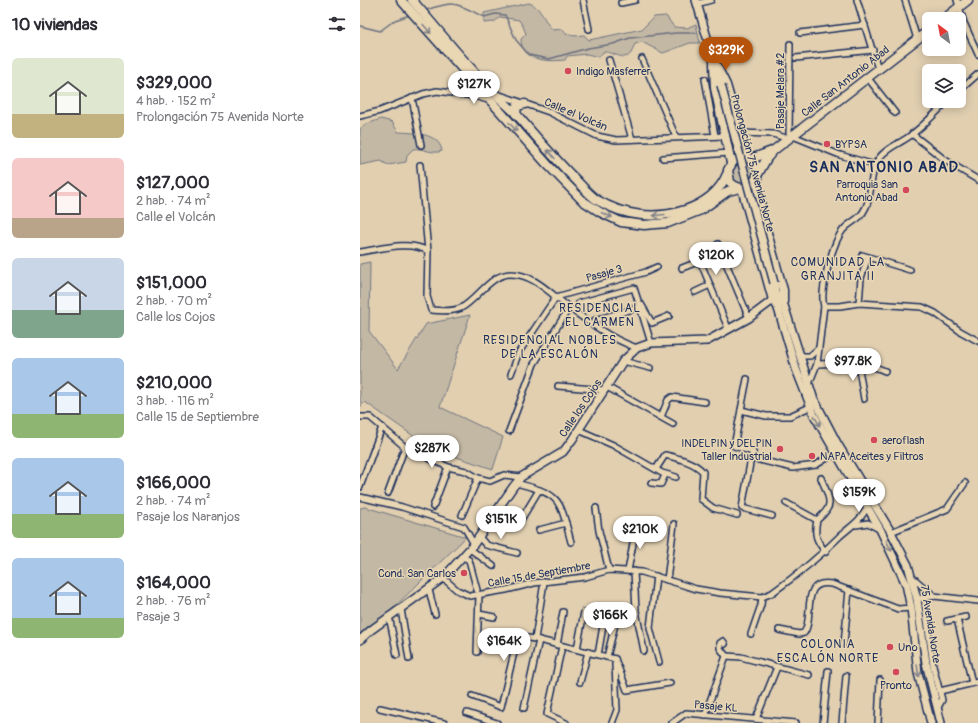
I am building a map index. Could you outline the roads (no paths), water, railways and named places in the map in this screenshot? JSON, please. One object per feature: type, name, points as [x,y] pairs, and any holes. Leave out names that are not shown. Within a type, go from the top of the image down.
[{"type":"main road","points":[[401,0],[547,164],[583,201],[600,212],[621,222],[644,225],[668,223],[700,210],[725,192],[750,186],[757,177]]},
{"type":"main road","points":[[412,0],[494,93],[516,114],[585,190],[596,199],[624,212],[657,216],[674,213],[693,207],[719,189],[731,163],[715,88],[714,61]]},
{"type":"main road","points":[[951,12],[958,4],[968,0]]},
{"type":"main road","name":"Prolongación 75 Avenida Norte","points":[[697,2],[775,284]]},
{"type":"main road","name":"Calle San Antonio Abad","points":[[757,177],[767,158],[774,150],[922,35]]},
{"type":"main road","points":[[714,61],[726,84],[749,159],[757,166],[762,215],[783,290],[778,303]]},
{"type":"main road","points":[[516,114],[517,106],[525,104]]},
{"type":"main road","name":"Calle San Antonio Abad","points":[[749,159],[774,150]]},
{"type":"main road","points":[[731,163],[738,158],[749,159]]},
{"type":"main road","points":[[727,174],[730,182],[741,188],[778,303]]},
{"type":"main road","name":"75 Avenida Norte","points":[[775,284],[778,303],[796,369],[810,407],[835,453],[880,529],[901,571],[911,608],[918,673],[931,723]]},
{"type":"main road","name":"75 Avenida Norte","points":[[778,303],[798,353],[808,386],[837,443],[891,532],[921,598],[926,663],[941,723]]},
{"type":"main road","name":"Calle los Cojos","points":[[360,640],[389,616],[429,590],[443,578],[472,547],[521,477],[563,452],[624,361],[637,348],[651,343],[707,341],[728,328],[778,303]]},
{"type":"street","points":[[583,0],[589,29]]},
{"type":"street","points":[[621,3],[635,0]]},
{"type":"street","points":[[697,2],[711,0]]},
{"type":"street","points":[[857,0],[878,69]]},
{"type":"street","points":[[905,0],[917,39]]},
{"type":"street","points":[[958,4],[970,38],[978,54]]},
{"type":"street","points":[[800,33],[865,25]]},
{"type":"street","name":"Pasaje Melara #2","points":[[790,44],[791,138]]},
{"type":"street","points":[[796,58],[873,50]]},
{"type":"street","points":[[642,59],[676,137]]},
{"type":"street","points":[[609,60],[632,139]]},
{"type":"street","points":[[966,85],[978,74]]},
{"type":"street","points":[[867,77],[895,114]]},
{"type":"street","points":[[462,95],[469,90],[470,79]]},
{"type":"street","points":[[705,79],[715,136]]},
{"type":"street","points":[[360,116],[380,111],[412,98],[438,91],[479,97],[491,101]]},
{"type":"street","name":"Calle el Volcán","points":[[494,93],[549,112],[597,136],[616,140],[725,136]]},
{"type":"street","points":[[412,98],[420,145]]},
{"type":"street","points":[[808,386],[817,364],[824,306],[822,301],[827,271],[837,238],[844,228],[859,219],[866,206],[875,165],[884,152],[912,134],[940,108]]},
{"type":"street","points":[[740,133],[773,134],[791,138],[875,165]]},
{"type":"street","points":[[912,134],[945,160],[978,180]]},
{"type":"street","points":[[663,158],[729,153]]},
{"type":"street","points":[[420,165],[428,251],[427,296],[430,310],[445,311],[460,308],[500,276],[511,274],[526,277],[544,288],[616,340],[637,348]]},
{"type":"street","points":[[718,244],[749,318]]},
{"type":"street","points":[[360,252],[404,246],[422,247],[428,251]]},
{"type":"street","points":[[862,255],[910,270]]},
{"type":"street","points":[[859,303],[861,278],[868,257]]},
{"type":"street","points":[[682,268],[700,261],[728,328]]},
{"type":"street","name":"Pasaje 3","points":[[556,297],[646,272],[657,267]]},
{"type":"street","points":[[695,292],[710,285]]},
{"type":"street","points":[[579,303],[634,288],[651,343]]},
{"type":"street","points":[[511,374],[520,352],[556,297]]},
{"type":"street","points":[[824,306],[840,306],[859,303],[922,307],[935,313],[960,331],[978,341]]},
{"type":"street","points":[[640,305],[652,322],[669,316]]},
{"type":"street","points":[[595,320],[640,305]]},
{"type":"street","points":[[509,431],[534,364],[570,308]]},
{"type":"street","points":[[798,353],[803,356],[810,356],[819,348]]},
{"type":"street","points":[[624,361],[650,368]]},
{"type":"street","points":[[817,364],[858,363],[870,365],[885,371]]},
{"type":"street","points":[[858,363],[864,399]]},
{"type":"street","points":[[747,379],[734,446],[753,452],[742,508],[772,516]]},
{"type":"street","points":[[558,386],[593,389],[606,388],[673,424]]},
{"type":"street","points":[[661,417],[668,400],[672,397],[705,402]]},
{"type":"street","points":[[741,410],[766,416],[790,416],[810,407]]},
{"type":"street","points":[[360,417],[370,417],[406,447],[448,467],[466,471],[478,478],[490,481],[504,475],[521,477]]},
{"type":"street","points":[[360,487],[382,428]]},
{"type":"street","points":[[579,430],[613,445],[665,475],[676,477]]},
{"type":"street","points":[[388,493],[406,447]]},
{"type":"street","points":[[751,458],[793,468],[816,465],[835,453]]},
{"type":"street","points":[[656,469],[665,455],[682,460],[700,468],[703,472],[701,499],[713,508],[737,515]]},
{"type":"street","points":[[433,507],[448,467]]},
{"type":"street","points":[[651,483],[662,484],[665,475]]},
{"type":"street","points":[[462,515],[478,478]]},
{"type":"street","points":[[821,478],[829,498],[830,507],[827,512],[817,520],[815,534],[818,543],[826,552]]},
{"type":"street","points":[[516,483],[539,490],[557,500],[566,522],[571,542]]},
{"type":"street","points":[[891,532],[947,509],[966,484]]},
{"type":"street","points":[[519,523],[539,490]]},
{"type":"street","points":[[360,497],[402,507],[464,527],[472,547],[493,566]]},
{"type":"street","points":[[786,503],[817,520]]},
{"type":"street","points":[[751,634],[761,605],[762,597],[772,593],[826,552],[842,535],[856,524],[863,516],[867,507]]},
{"type":"street","points":[[596,508],[609,570]]},
{"type":"street","points":[[540,530],[566,522]]},
{"type":"street","points":[[856,524],[868,523],[880,529]]},
{"type":"street","points":[[666,580],[674,524]]},
{"type":"street","points":[[628,570],[636,527]]},
{"type":"street","points":[[479,537],[486,545],[516,553]]},
{"type":"street","points":[[463,556],[469,560],[478,592],[479,614],[477,652]]},
{"type":"street","name":"Calle 15 de Septiembre","points":[[443,578],[457,590],[470,596],[478,592],[544,582],[584,578],[609,570],[628,570],[656,576],[712,592],[762,597]]},
{"type":"street","points":[[634,571],[636,611],[644,651]]},
{"type":"street","points":[[656,576],[650,628],[660,662]]},
{"type":"street","points":[[912,577],[934,596]]},
{"type":"street","points":[[524,708],[537,639],[544,582]]},
{"type":"street","points":[[779,630],[799,634],[804,633],[808,629],[810,596],[816,587],[827,583],[898,609],[911,608]]},
{"type":"street","points":[[429,590],[435,614]]},
{"type":"street","points":[[844,644],[849,590]]},
{"type":"street","points":[[937,709],[942,700],[933,666],[921,598],[934,596],[978,601]]},
{"type":"street","points":[[401,609],[409,659]]},
{"type":"street","points":[[563,612],[547,714],[566,723]]},
{"type":"street","points":[[577,649],[584,612]]},
{"type":"street","points":[[479,614],[494,617]]},
{"type":"street","points":[[598,655],[605,614]]},
{"type":"street","points":[[389,616],[397,655]]},
{"type":"street","points":[[607,657],[617,616]]},
{"type":"street","points":[[947,622],[966,617]]},
{"type":"street","points":[[940,691],[975,683],[957,619]]},
{"type":"street","points":[[472,696],[501,707],[517,640],[521,637],[537,639],[615,659]]},
{"type":"street","points":[[725,644],[723,641],[720,643],[720,648],[726,656],[740,657],[809,675]]},
{"type":"street","points":[[580,682],[588,652]]},
{"type":"street","points":[[705,715],[726,656]]},
{"type":"street","points":[[615,659],[627,690],[670,683]]},
{"type":"street","points":[[612,723],[617,710],[615,659]]},
{"type":"street","points":[[756,719],[777,667]]},
{"type":"street","points":[[823,723],[828,671]]},
{"type":"street","points":[[842,723],[846,676]]},
{"type":"street","points":[[878,723],[880,680]]},
{"type":"street","points":[[380,708],[444,723]]},
{"type":"street","name":"Pasaje KL","points":[[672,723],[686,713],[796,723]]},
{"type":"street","points":[[467,714],[497,723],[499,717]]},
{"type":"street","points":[[416,723],[418,717]]},
{"type":"waterway","points":[[426,10],[444,5],[456,4],[484,17],[495,14],[505,15],[516,40],[529,55],[549,59],[588,48],[613,44],[630,38],[676,33],[698,33]]},
{"type":"waterway","points":[[360,26],[380,31],[395,20],[410,15]]},
{"type":"place","name":"Indigo Masferrer","points":[[568,71]]},
{"type":"place","name":"BYPSA","points":[[827,144]]},
{"type":"place","name":"Parroquia San Antonio Abad","points":[[906,190]]},
{"type":"place","name":"aeroflash","points":[[874,440]]},
{"type":"place","name":"INDELPIN y DELPIN Taller Industrial","points":[[780,449]]},
{"type":"place","name":"NAPA Aceites y Filtros","points":[[812,456]]},
{"type":"place","name":"Cond. San Carlos","points":[[464,573]]},
{"type":"place","name":"Uno","points":[[890,647]]},
{"type":"place","name":"Pronto","points":[[896,672]]},
{"type":"district","name":"SAN ANTONIO ABAD","points":[[884,167]]},
{"type":"district","name":"COMUNIDAD LA GRANJITA II","points":[[838,269]]},
{"type":"district","name":"RESIDENCIAL EL CARMEN","points":[[600,315]]},
{"type":"district","name":"RESIDENCIAL NOBLES DE LA ESCALÓN","points":[[550,347]]},
{"type":"district","name":"COLONIA ESCALÓN NORTE","points":[[828,651]]}]
